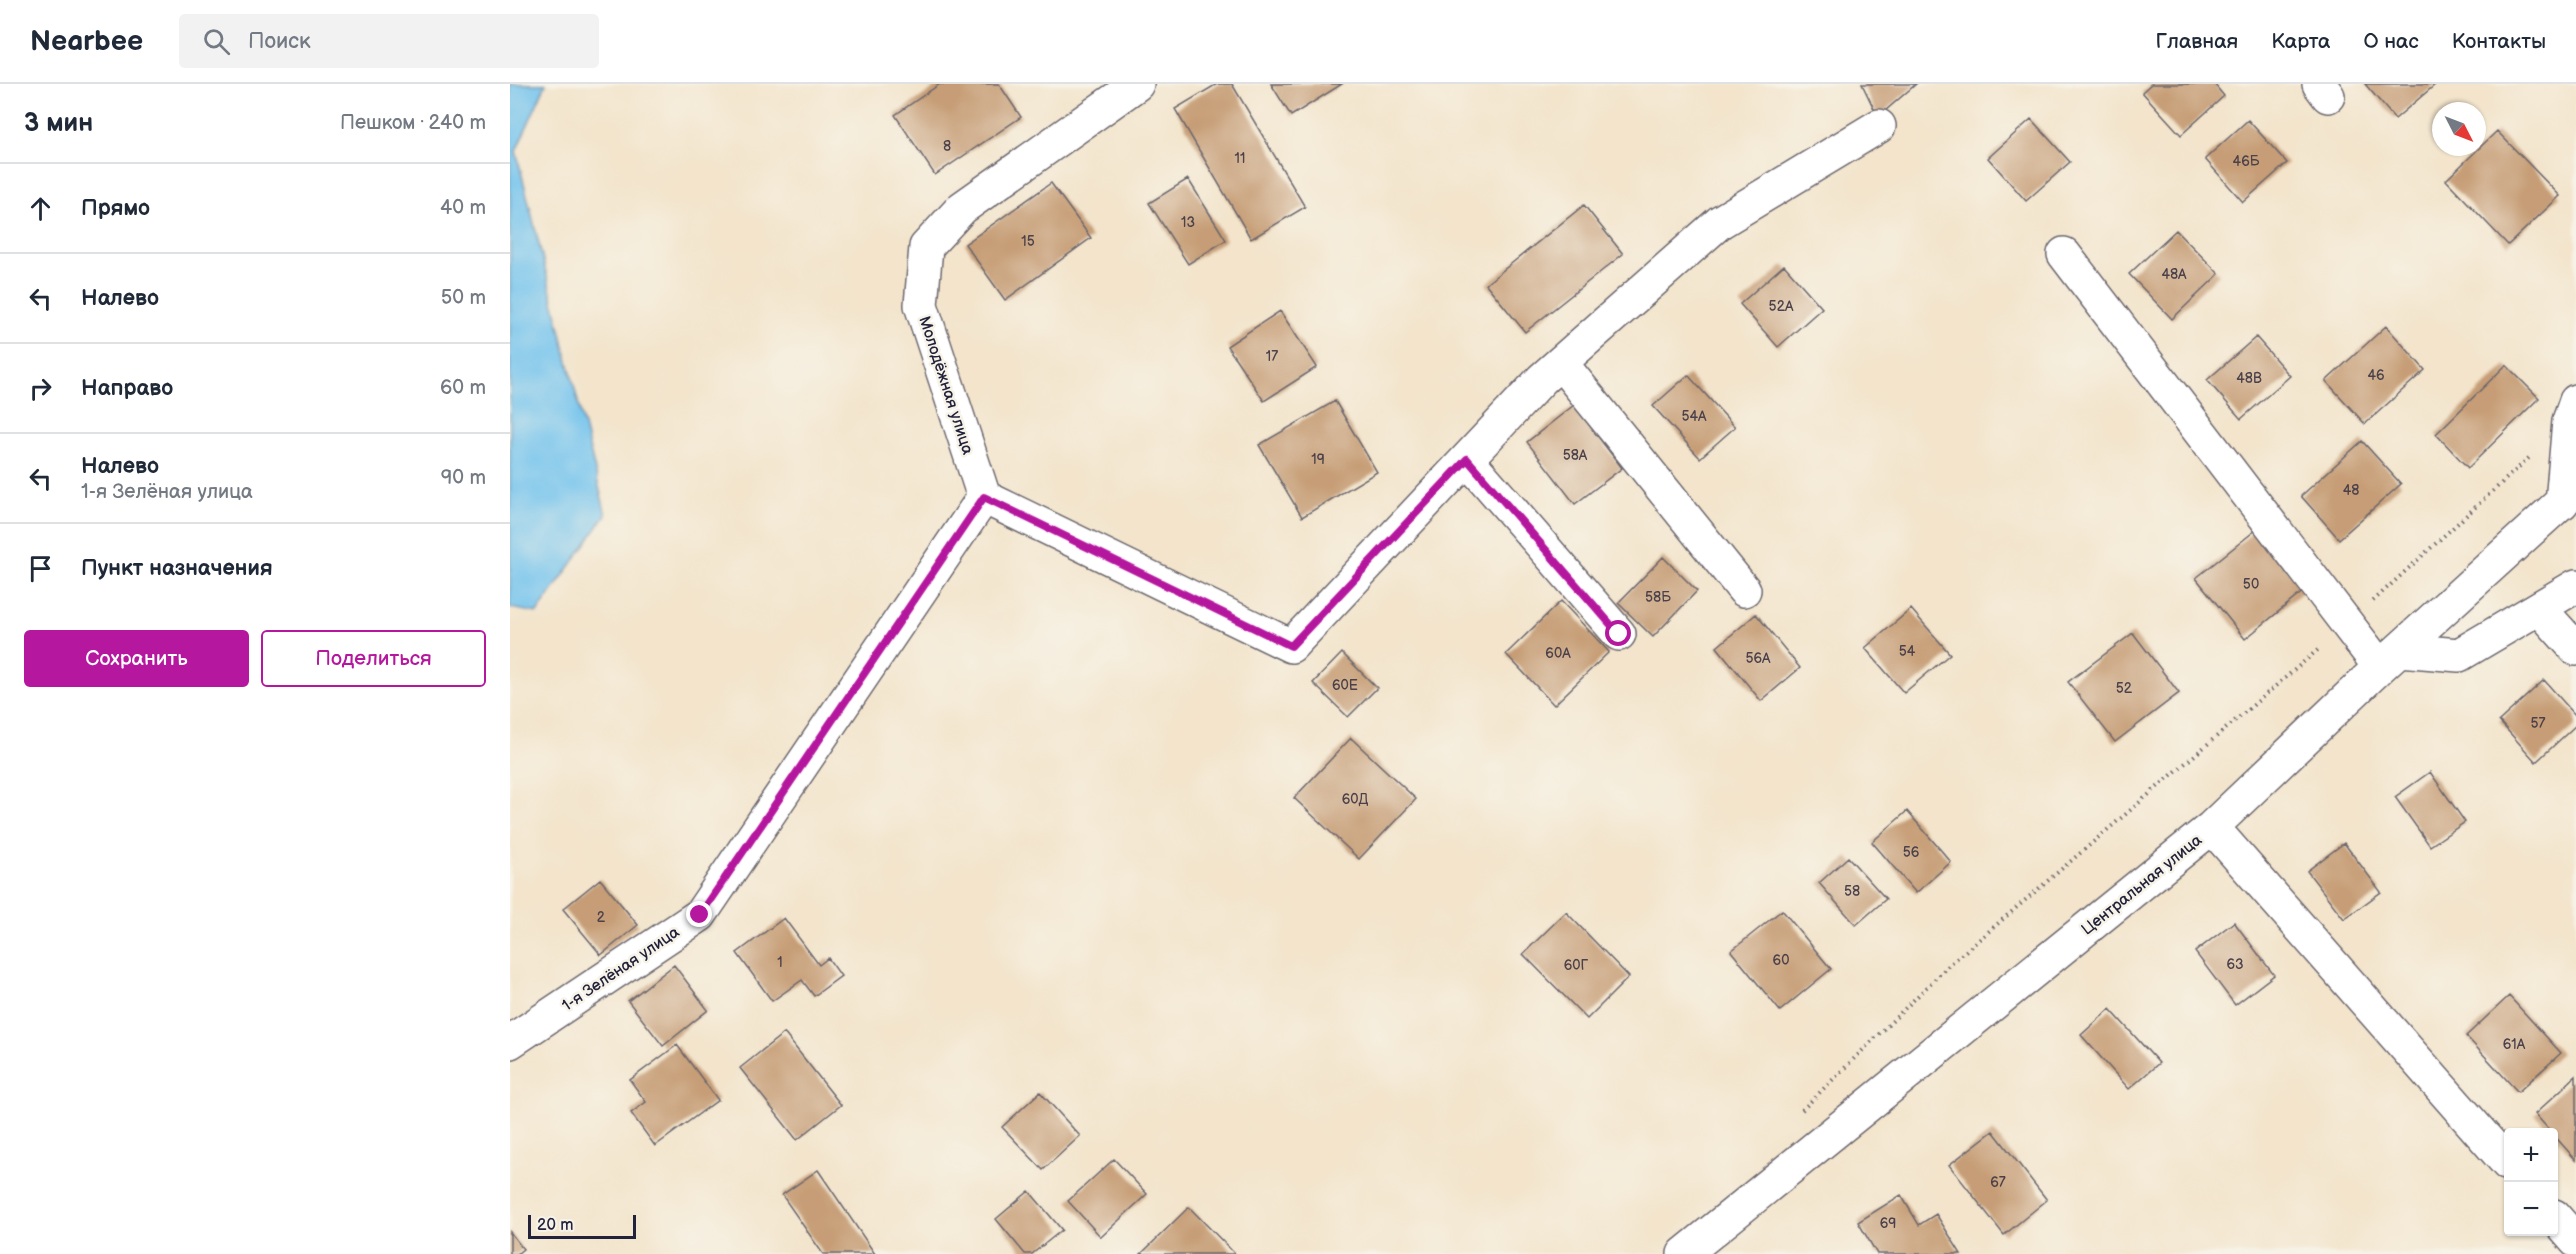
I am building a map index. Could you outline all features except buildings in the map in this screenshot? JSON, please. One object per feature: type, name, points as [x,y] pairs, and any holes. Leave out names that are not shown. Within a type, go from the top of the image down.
[{"type":"street","name":"Молодёжная улица","points":[[984,497],[921,305],[926,247],[962,208],[1099,95],[1137,84]]},
{"type":"street","points":[[984,497],[1291,646],[1542,379],[1720,222],[1879,126]]},
{"type":"street","points":[[2064,254],[2348,625],[2390,658],[2459,655],[2576,586]]},
{"type":"street","points":[[1561,363],[1744,590]]},
{"type":"street","points":[[2569,496],[2572,411]]},
{"type":"street","points":[[1467,459],[1619,634]]},
{"type":"street","name":"Центральная улица","points":[[1684,1254],[2212,827],[2390,658],[2569,496]]},
{"type":"street","name":"1-я Зелёная улица","points":[[510,1042],[700,915],[984,497]]},
{"type":"street","points":[[2540,609],[2576,649]]},
{"type":"street","points":[[2212,827],[2504,1159]]},
{"type":"street","points":[[2558,1221],[2576,1241]]},
{"type":"path","points":[[1795,1117],[1947,967],[2348,625],[2572,411]]},
{"type":"water","points":[[510,84],[546,84],[516,151],[606,515],[537,613],[510,608]]},
{"type":"route","points":[[700,915],[984,497],[1291,646],[1467,459],[1619,634]]}]
